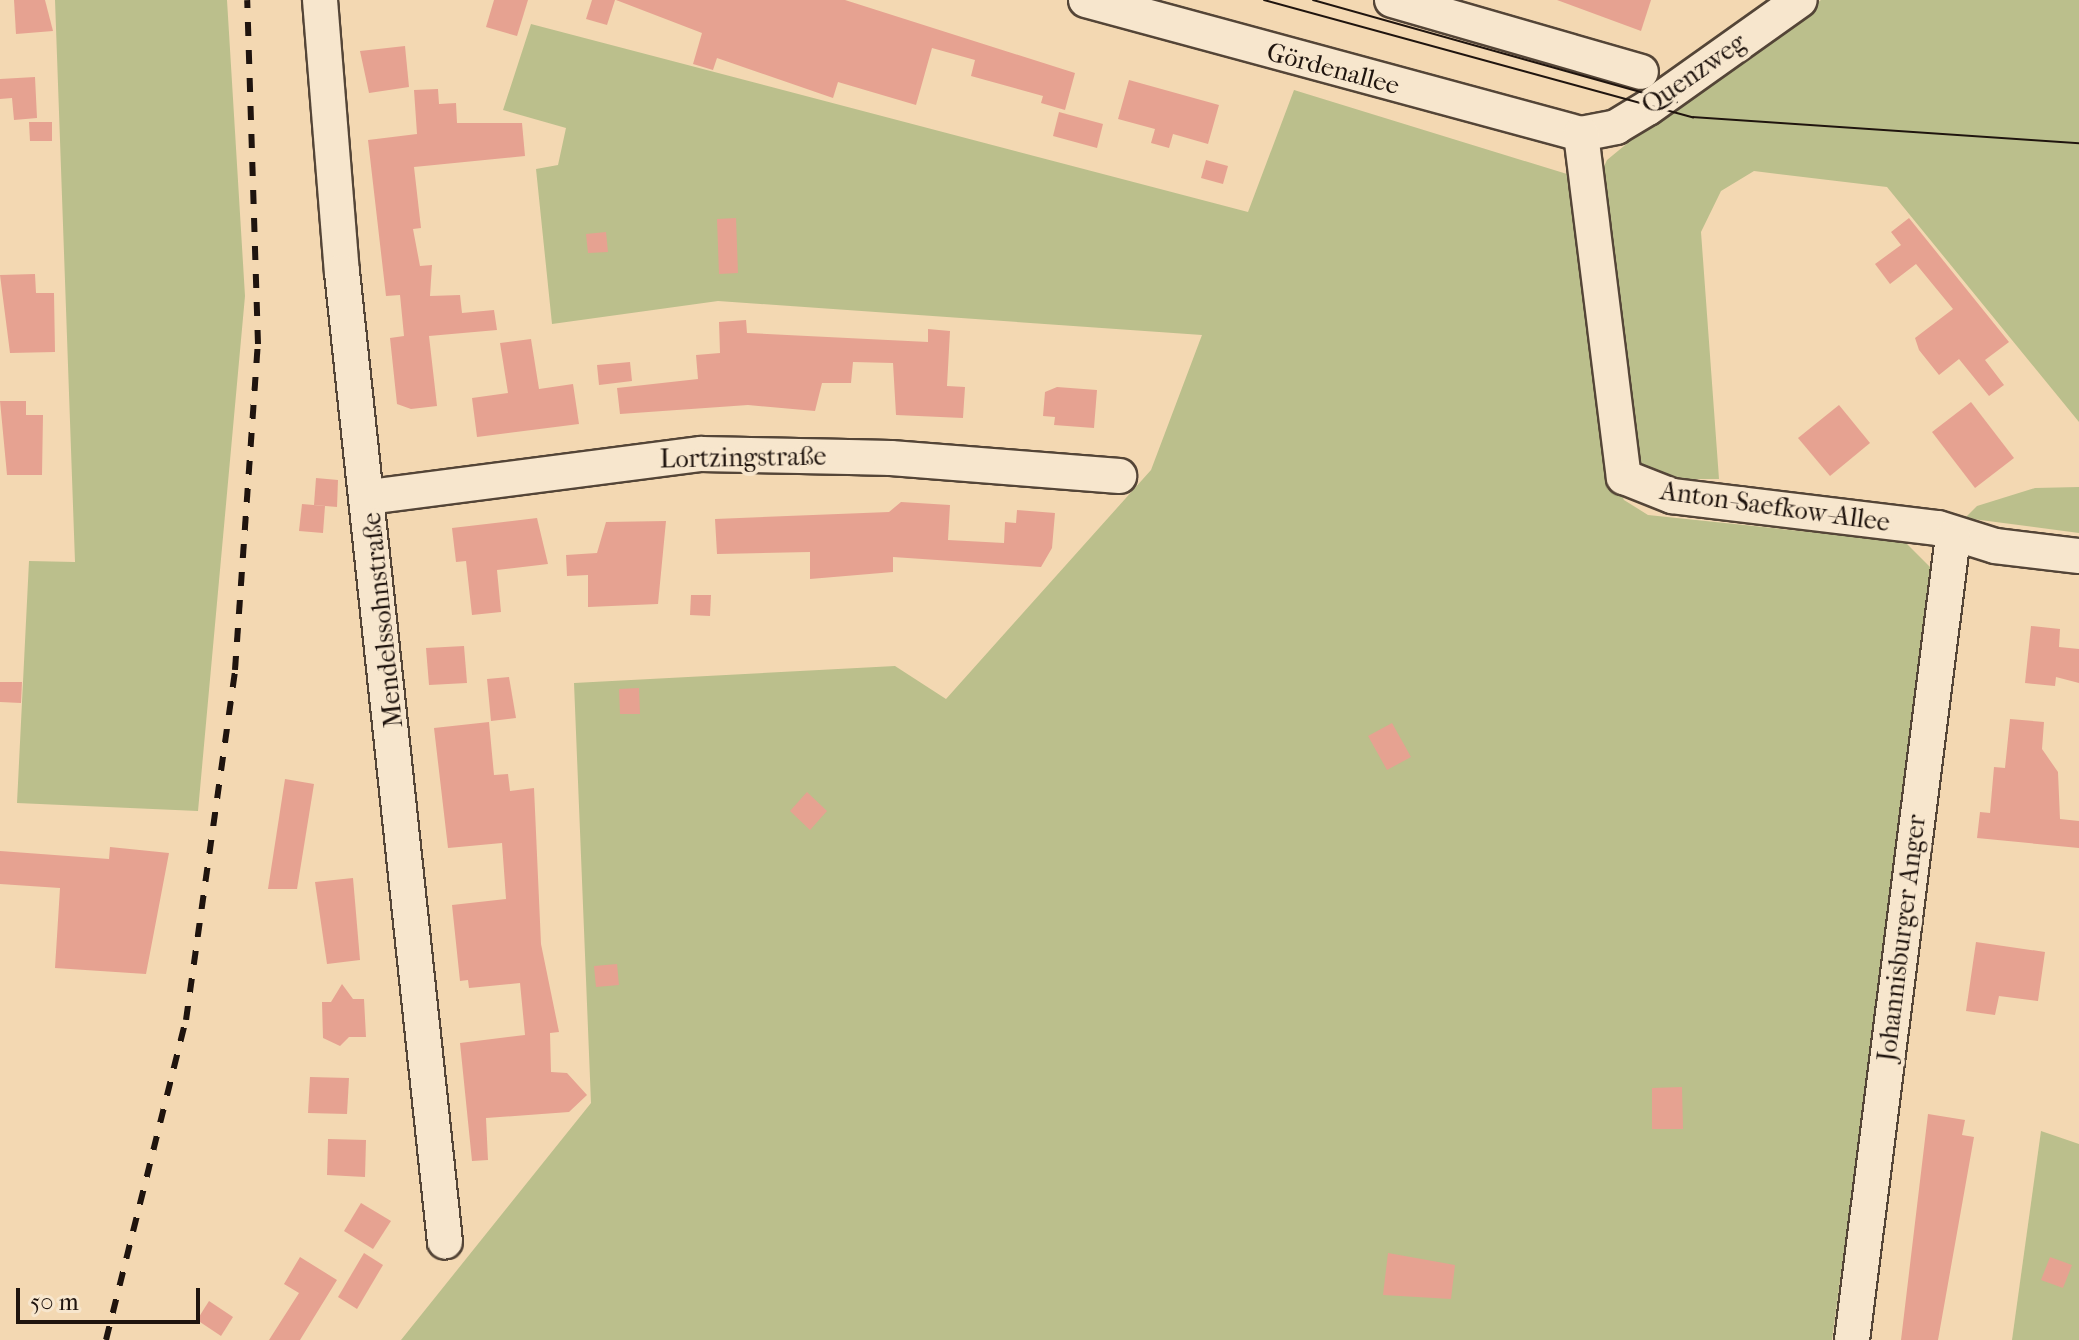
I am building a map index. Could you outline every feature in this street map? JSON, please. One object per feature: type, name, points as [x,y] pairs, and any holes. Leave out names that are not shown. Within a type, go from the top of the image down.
[{"type":"street","name":"Mendelssohnstraße","points":[[320,0],[445,1242]]},
{"type":"street","name":"Gördenallee","points":[[1086,0],[1581,134]]},
{"type":"street","points":[[1392,0],[1641,72]]},
{"type":"street","name":"Quenzweg","points":[[1581,134],[1616,127],[1648,108],[1800,0]]},
{"type":"street","name":"Anton-Saefkow-Allee","points":[[1581,134],[1624,477],[1672,496],[1938,528],[1953,536],[2079,556]]},
{"type":"street","name":"Lortzingstraße","points":[[369,497],[701,454],[891,458],[1119,476]]},
{"type":"street","name":"Johannisburger Anger","points":[[1852,1340],[1953,536]]},
{"type":"green space","points":[[55,0],[227,0],[245,296],[198,811],[17,803],[29,561],[75,562]]},
{"type":"green space","points":[[1821,0],[2079,0],[2079,422],[1887,187],[1754,171],[1721,191],[1701,232],[1719,479],[1662,479],[1634,459],[1600,175],[1607,160],[1687,94]]},
{"type":"green space","points":[[531,24],[1248,212],[1294,90],[1567,174],[1604,457],[1624,500],[1648,515],[1905,542],[1936,573],[1832,1340],[401,1340],[591,1103],[574,683],[895,666],[946,699],[1151,470],[1202,335],[718,301],[552,324],[536,169],[558,165],[566,128],[503,110]]},
{"type":"green space","points":[[2079,487],[2079,533],[1965,518],[1977,506],[2035,488]]},
{"type":"green space","points":[[2041,1131],[2079,1144],[2079,1340],[2012,1340]]},
{"type":"building","points":[[14,0],[45,0],[53,31],[16,34]]},
{"type":"building","points":[[494,0],[528,0],[517,36],[486,27]]},
{"type":"building","points":[[592,0],[615,0],[607,25],[586,19]]},
{"type":"building","points":[[616,0],[845,0],[1075,73],[1065,110],[1041,103],[1043,96],[971,76],[975,60],[932,48],[916,105],[838,82],[833,98],[717,58],[713,70],[693,64],[702,33]]},
{"type":"building","points":[[1557,0],[1651,0],[1641,31]]},
{"type":"building","points":[[405,46],[409,87],[369,93],[360,51]]},
{"type":"building","points":[[35,77],[37,118],[14,120],[12,98],[0,99],[0,79]]},
{"type":"building","points":[[1129,80],[1219,105],[1208,144],[1173,134],[1169,148],[1151,143],[1155,129],[1118,119]]},
{"type":"building","points":[[438,89],[439,104],[456,103],[457,123],[522,123],[525,156],[414,167],[421,228],[413,229],[420,266],[432,265],[430,296],[460,295],[462,313],[494,310],[497,330],[429,336],[437,406],[411,409],[397,404],[390,338],[404,336],[400,295],[386,296],[368,140],[417,134],[414,90]]},
{"type":"building","points":[[1059,112],[1103,124],[1097,148],[1053,136]]},
{"type":"building","points":[[29,122],[52,122],[52,141],[30,141]]},
{"type":"building","points":[[1206,160],[1228,166],[1223,184],[1201,178]]},
{"type":"building","points":[[736,218],[738,273],[719,274],[717,219]]},
{"type":"building","points":[[1909,218],[2009,342],[1985,360],[2004,385],[1989,396],[1959,359],[1939,375],[1919,350],[1915,338],[1953,309],[1916,264],[1890,284],[1875,264],[1901,245],[1891,232]]},
{"type":"building","points":[[606,232],[608,252],[588,253],[586,234]]},
{"type":"building","points":[[35,274],[36,293],[54,293],[55,352],[10,353],[0,275]]},
{"type":"building","points":[[746,320],[747,333],[928,342],[928,329],[950,331],[947,386],[965,387],[963,418],[896,415],[893,363],[853,362],[851,383],[822,383],[815,411],[748,405],[620,414],[617,388],[698,379],[696,355],[720,353],[719,322]]},
{"type":"building","points":[[531,339],[539,389],[573,384],[579,424],[477,437],[472,398],[508,393],[500,343]]},
{"type":"building","points":[[630,362],[632,381],[599,385],[597,365]]},
{"type":"building","points":[[1057,387],[1097,390],[1094,428],[1054,425],[1055,417],[1043,416],[1045,392]]},
{"type":"building","points":[[0,401],[26,401],[26,415],[43,415],[42,475],[7,475]]},
{"type":"building","points":[[1971,402],[2014,458],[1975,488],[1932,432]]},
{"type":"building","points":[[1839,405],[1870,443],[1830,476],[1798,438]]},
{"type":"building","points":[[316,478],[338,480],[337,507],[314,505]]},
{"type":"building","points":[[901,502],[950,505],[948,540],[1004,543],[1005,522],[1016,523],[1017,510],[1055,513],[1052,548],[1041,567],[893,557],[893,572],[810,579],[810,552],[717,554],[715,519],[889,512]]},
{"type":"building","points":[[302,504],[325,506],[323,533],[299,531]]},
{"type":"building","points":[[537,518],[548,564],[497,570],[501,612],[472,615],[466,561],[456,562],[452,528]]},
{"type":"building","points":[[666,521],[658,604],[588,607],[588,575],[567,576],[566,555],[597,553],[606,522]]},
{"type":"building","points":[[691,595],[711,595],[710,616],[690,615]]},
{"type":"building","points":[[2031,626],[2060,629],[2059,647],[2079,649],[2079,683],[2056,677],[2055,686],[2025,683]]},
{"type":"building","points":[[464,646],[467,683],[429,685],[426,648]]},
{"type":"building","points":[[509,677],[516,718],[491,721],[487,679]]},
{"type":"building","points":[[0,682],[22,682],[21,703],[0,702]]},
{"type":"building","points":[[639,688],[640,714],[620,714],[619,689]]},
{"type":"building","points":[[2010,719],[2044,722],[2042,749],[2058,772],[2060,819],[2079,821],[2079,848],[1977,838],[1980,812],[1990,813],[1994,767],[2005,768]]},
{"type":"building","points":[[489,722],[494,775],[508,774],[510,791],[534,788],[541,944],[559,1032],[550,1033],[551,1072],[567,1073],[587,1095],[569,1112],[486,1118],[488,1160],[472,1161],[460,1043],[525,1035],[520,983],[469,988],[468,980],[460,981],[452,905],[506,899],[502,843],[448,848],[434,728]]},
{"type":"building","points":[[1392,723],[1411,757],[1387,770],[1368,736]]},
{"type":"building","points":[[285,779],[314,784],[297,889],[268,889]]},
{"type":"building","points":[[807,792],[827,811],[810,830],[790,811]]},
{"type":"building","points":[[110,847],[169,853],[146,974],[55,968],[60,888],[0,884],[0,851],[109,859]]},
{"type":"building","points":[[353,878],[360,960],[327,964],[315,882]]},
{"type":"building","points":[[1976,942],[2045,952],[2038,1001],[1999,996],[1995,1015],[1966,1011]]},
{"type":"building","points":[[617,964],[619,985],[596,987],[594,966]]},
{"type":"building","points":[[342,984],[353,999],[364,999],[366,1037],[349,1037],[340,1046],[323,1038],[322,1002],[331,1002]]},
{"type":"building","points":[[310,1077],[349,1078],[347,1114],[308,1113]]},
{"type":"building","points":[[1682,1087],[1683,1129],[1652,1129],[1652,1088]]},
{"type":"building","points":[[1928,1114],[1965,1120],[1962,1135],[1974,1137],[1938,1340],[1901,1340]]},
{"type":"building","points":[[328,1139],[366,1140],[365,1177],[327,1175]]},
{"type":"building","points":[[361,1203],[391,1221],[373,1249],[344,1231]]},
{"type":"building","points":[[364,1253],[383,1265],[357,1309],[338,1297]]},
{"type":"building","points":[[1388,1253],[1455,1265],[1451,1299],[1383,1295]]},
{"type":"building","points":[[300,1257],[337,1280],[300,1340],[269,1340],[299,1293],[284,1284]]},
{"type":"building","points":[[2050,1257],[2072,1265],[2063,1288],[2041,1280]]},
{"type":"building","points":[[209,1301],[233,1317],[221,1336],[197,1320]]},
{"type":"tram line","points":[[1264,0],[1693,117],[2079,143]]},
{"type":"tram line","points":[[1313,0],[1677,102]]},
{"type":"railway","points":[[106,1340],[186,1020],[235,670],[258,344],[247,0]]}]
